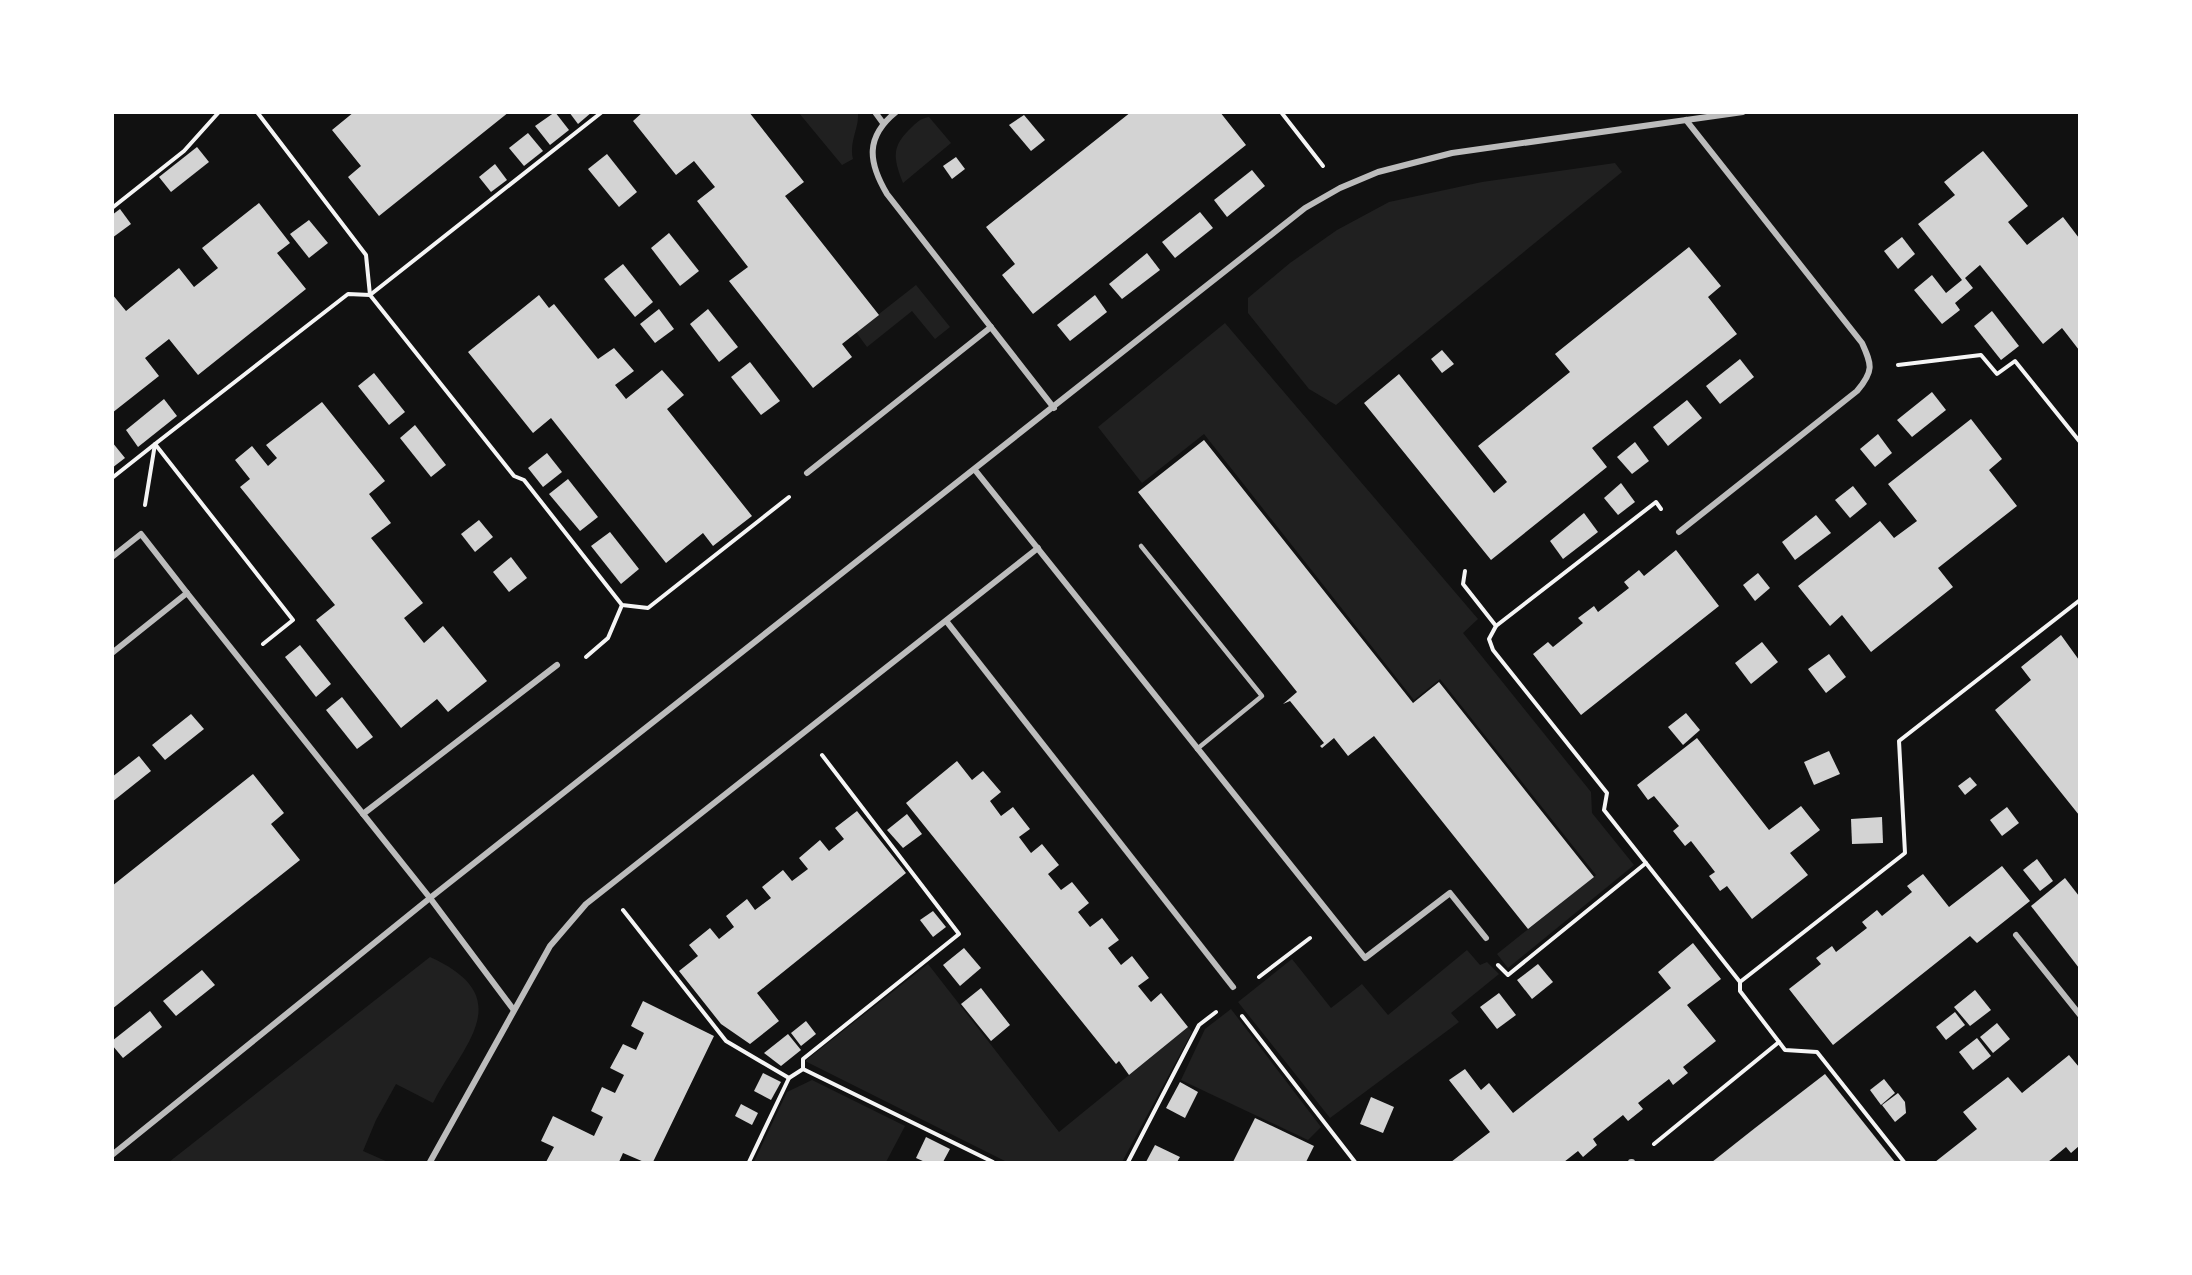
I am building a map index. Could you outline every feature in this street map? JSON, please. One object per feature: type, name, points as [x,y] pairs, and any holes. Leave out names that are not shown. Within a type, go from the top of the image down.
[{"type":"street","points":[[875,112],[883,123]]},
{"type":"street","points":[[897,112],[883,123],[874,140],[872,160],[875,175],[887,194],[1054,408]]},
{"type":"street","points":[[112,1155],[430,898],[1305,208],[1340,188],[1378,172],[1452,153],[1743,112]]},
{"type":"street","points":[[1679,532],[1857,391],[1868,377],[1870,368],[1862,343],[1686,120]]},
{"type":"street","points":[[807,473],[991,327]]},
{"type":"street","points":[[975,470],[1365,958],[1450,893],[1486,938]]},
{"type":"street","points":[[112,557],[141,534],[430,898],[513,1009]]},
{"type":"street","points":[[430,1162],[550,946],[586,904],[947,622],[1038,548]]},
{"type":"street","points":[[112,653],[187,593]]},
{"type":"street","points":[[947,622],[1233,987]]},
{"type":"street","points":[[363,814],[557,665]]},
{"type":"street","points":[[2016,935],[2079,1015]]},
{"type":"lane","points":[[1141,546],[1262,696],[1197,748]]},
{"type":"path","points":[[112,208],[184,151],[219,112]]},
{"type":"path","points":[[257,112],[366,255],[370,295],[514,476],[524,480],[622,605],[648,608],[797,491],[807,473]]},
{"type":"path","points":[[112,478],[348,294],[370,295],[602,112]]},
{"type":"path","points":[[1281,112],[1340,188]]},
{"type":"path","points":[[1870,368],[1981,355],[1997,374],[2015,361],[2079,441]]},
{"type":"path","points":[[141,534],[155,444]]},
{"type":"path","points":[[155,444],[293,620],[242,661]]},
{"type":"path","points":[[1679,532],[1656,502],[1496,626],[1489,639],[1493,650],[1606,794],[1604,810],[1740,982],[1740,991],[1785,1050],[1817,1052],[1904,1162]]},
{"type":"path","points":[[1465,571],[1463,584],[1496,626]]},
{"type":"path","points":[[1740,982],[1905,853],[1899,741],[2079,600]]},
{"type":"path","points":[[557,665],[577,664],[609,638],[622,605]]},
{"type":"path","points":[[803,1069],[803,1059],[959,933],[805,733]]},
{"type":"path","points":[[1486,938],[1493,958],[1508,975],[1646,863]]},
{"type":"path","points":[[606,889],[726,1041],[789,1078]]},
{"type":"path","points":[[1128,1162],[1199,1025],[1335,919]]},
{"type":"path","points":[[1233,987],[1235,1007],[1355,1162]]},
{"type":"path","points":[[1631,1162],[1779,1042]]},
{"type":"path","points":[[749,1162],[789,1078],[803,1069]]},
{"type":"path","points":[[803,1069],[993,1162]]},
{"type":"shaded area","points":[[799,113],[858,113],[852,146],[853,159],[842,165]]},
{"type":"shaded area","points":[[929,117],[951,143],[903,183],[896,159],[898,146],[915,124]]},
{"type":"shaded area","points":[[1615,163],[1622,172],[1336,405],[1309,389],[1248,313],[1248,298],[1290,263],[1337,230],[1389,202],[1482,182]]},
{"type":"shaded area","points":[[916,285],[950,327],[935,339],[912,311],[867,347],[856,332]]},
{"type":"shaded area","points":[[1225,323],[1478,619],[1463,633],[1591,792],[1592,813],[1634,865],[1508,968],[1497,954],[1596,875],[1440,679],[1414,700],[1204,434],[1142,483],[1098,427]]},
{"type":"shaded area","points":[[1467,950],[1480,965],[1487,962],[1499,974],[1451,1013],[1459,1022],[1330,1118],[1238,1002],[1292,959],[1331,1008],[1362,984],[1388,1015]]},
{"type":"shaded area","points":[[430,957],[457,973],[473,989],[478,1006],[476,1023],[469,1042],[433,1103],[396,1084],[376,1120],[363,1151],[388,1162],[169,1162]]},
{"type":"shaded area","points":[[928,964],[1059,1132],[1188,1027],[1192,1032],[1122,1162],[1007,1162],[805,1061]]},
{"type":"shaded area","points":[[1231,1009],[1321,1127],[1308,1140],[1181,1080],[1205,1029]]},
{"type":"shaded area","points":[[812,1080],[905,1126],[886,1162],[754,1162],[787,1092]]},
{"type":"building","points":[[354,112],[509,112],[379,216],[348,177],[361,166],[332,130]]},
{"type":"building","points":[[555,112],[569,130],[550,145],[535,126]]},
{"type":"building","points":[[569,112],[592,112],[578,124]]},
{"type":"building","points":[[643,112],[749,112],[804,182],[785,196],[879,315],[842,344],[852,357],[813,388],[729,281],[748,267],[697,201],[715,187],[694,161],[676,175],[633,121]]},
{"type":"building","points":[[1131,112],[1220,112],[1246,145],[1033,314],[1002,275],[1015,264],[986,227]]},
{"type":"building","points":[[1024,115],[1045,140],[1031,151],[1009,125]]},
{"type":"building","points":[[528,133],[543,151],[524,166],[509,148]]},
{"type":"building","points":[[197,147],[209,162],[171,192],[159,177]]},
{"type":"building","points":[[1983,151],[2028,206],[2008,222],[2027,245],[2063,217],[2079,238],[2079,350],[2062,328],[2043,344],[1980,265],[1965,278],[1973,288],[1955,303],[1960,310],[1942,324],[1914,290],[1932,275],[1946,293],[1962,280],[1918,224],[1955,195],[1944,182]]},
{"type":"building","points":[[607,154],[637,192],[619,207],[588,169]]},
{"type":"building","points":[[956,157],[965,169],[952,179],[943,166]]},
{"type":"building","points":[[495,164],[507,180],[491,192],[479,177]]},
{"type":"building","points":[[1252,170],[1265,186],[1227,217],[1214,200]]},
{"type":"building","points":[[259,203],[290,243],[277,253],[306,289],[198,375],[169,339],[145,358],[159,376],[112,413],[112,294],[126,311],[179,268],[194,287],[218,268],[202,248]]},
{"type":"building","points":[[120,209],[131,224],[112,238],[112,215]]},
{"type":"building","points":[[1200,212],[1213,228],[1175,258],[1162,242]]},
{"type":"building","points":[[309,220],[328,243],[309,258],[290,234]]},
{"type":"building","points":[[669,233],[699,271],[680,286],[651,248]]},
{"type":"building","points":[[1902,237],[1915,254],[1898,269],[1884,251]]},
{"type":"building","points":[[1689,247],[1721,286],[1708,297],[1737,334],[1592,448],[1607,467],[1491,560],[1364,403],[1399,374],[1494,493],[1507,482],[1478,446],[1570,372],[1555,354]]},
{"type":"building","points":[[1147,253],[1160,270],[1122,299],[1109,284]]},
{"type":"building","points":[[623,264],[653,302],[635,317],[604,279]]},
{"type":"building","points":[[539,295],[549,308],[554,304],[598,359],[614,348],[634,371],[615,385],[626,399],[662,370],[684,395],[667,409],[752,516],[713,546],[703,533],[666,563],[551,418],[533,433],[468,352]]},
{"type":"building","points":[[1095,295],[1107,312],[1070,341],[1057,325]]},
{"type":"building","points":[[659,309],[674,329],[655,343],[640,324]]},
{"type":"building","points":[[708,309],[738,347],[719,362],[690,324]]},
{"type":"building","points":[[1992,311],[2019,346],[2001,360],[1974,326]]},
{"type":"building","points":[[1442,350],[1454,364],[1442,373],[1431,359]]},
{"type":"building","points":[[1740,359],[1754,377],[1720,404],[1706,386]]},
{"type":"building","points":[[750,362],[780,401],[761,415],[731,377]]},
{"type":"building","points":[[374,373],[405,412],[389,425],[358,386]]},
{"type":"building","points":[[1932,392],[1946,410],[1912,437],[1897,420]]},
{"type":"building","points":[[164,399],[177,416],[138,447],[126,430]]},
{"type":"building","points":[[1687,400],[1702,418],[1668,446],[1653,427]]},
{"type":"building","points":[[322,402],[385,481],[369,494],[391,523],[371,538],[423,603],[404,618],[424,643],[443,626],[487,681],[448,712],[437,699],[401,728],[316,620],[335,605],[240,487],[250,479],[235,460],[252,446],[268,466],[277,458],[266,445]]},
{"type":"building","points":[[1971,419],[2002,459],[1989,470],[2017,506],[1938,568],[1953,587],[1871,652],[1842,615],[1830,626],[1798,586],[1880,521],[1894,538],[1917,521],[1888,484]]},
{"type":"building","points":[[415,425],[446,465],[431,477],[400,438]]},
{"type":"building","points":[[1878,434],[1892,453],[1875,467],[1860,449]]},
{"type":"building","points":[[1204,440],[1413,703],[1439,682],[1594,877],[1528,929],[1374,736],[1348,756],[1334,738],[1322,748],[1320,746],[1324,743],[1290,701],[1283,704],[1297,692],[1138,492]]},
{"type":"building","points":[[112,442],[125,458],[112,468]]},
{"type":"building","points":[[1635,442],[1649,461],[1632,474],[1617,457]]},
{"type":"building","points":[[547,453],[562,472],[543,487],[528,468]]},
{"type":"building","points":[[568,479],[598,517],[580,531],[549,494]]},
{"type":"building","points":[[1621,483],[1635,502],[1618,515],[1604,498]]},
{"type":"building","points":[[1853,486],[1867,504],[1850,518],[1835,500]]},
{"type":"building","points":[[1584,513],[1598,532],[1563,559],[1550,541]]},
{"type":"building","points":[[1816,515],[1831,533],[1795,560],[1782,542]]},
{"type":"building","points":[[479,520],[493,537],[475,552],[461,534]]},
{"type":"building","points":[[610,532],[639,569],[621,584],[591,546]]},
{"type":"building","points":[[1676,550],[1719,606],[1581,715],[1533,654],[1548,642],[1553,647],[1583,623],[1578,618],[1594,606],[1598,612],[1629,588],[1624,582],[1639,570],[1644,576]]},
{"type":"building","points":[[511,557],[527,578],[509,592],[493,572]]},
{"type":"building","points":[[1758,573],[1770,588],[1755,601],[1743,585]]},
{"type":"building","points":[[2061,635],[2079,660],[2079,815],[1995,710],[2031,680],[2021,667]]},
{"type":"building","points":[[1762,642],[1778,662],[1751,684],[1735,663]]},
{"type":"building","points":[[300,645],[331,684],[316,697],[285,657]]},
{"type":"building","points":[[1829,654],[1846,677],[1826,693],[1808,669]]},
{"type":"building","points":[[342,697],[373,737],[357,749],[326,710]]},
{"type":"building","points":[[1686,713],[1700,730],[1683,745],[1668,727]]},
{"type":"building","points":[[191,714],[204,729],[165,760],[152,745]]},
{"type":"building","points":[[1697,738],[1769,830],[1801,806],[1820,830],[1790,853],[1808,875],[1752,919],[1727,886],[1720,891],[1709,876],[1715,872],[1691,841],[1685,846],[1673,831],[1679,826],[1654,796],[1648,800],[1637,785]]},
{"type":"building","points":[[1829,751],[1840,774],[1814,785],[1804,762]]},
{"type":"building","points":[[139,756],[151,771],[112,802],[112,777]]},
{"type":"building","points":[[957,761],[972,780],[983,771],[1001,792],[990,801],[1001,816],[1013,807],[1030,829],[1019,837],[1031,853],[1042,844],[1059,865],[1048,874],[1061,890],[1072,882],[1089,903],[1078,912],[1090,927],[1102,918],[1119,940],[1108,948],[1121,965],[1132,956],[1149,978],[1138,986],[1151,1002],[1161,993],[1188,1027],[1129,1075],[1119,1061],[1116,1064],[906,803]]},
{"type":"building","points":[[253,774],[284,813],[271,824],[300,860],[112,1009],[112,886]]},
{"type":"building","points":[[1970,777],[1977,785],[1965,795],[1958,786]]},
{"type":"building","points":[[2007,807],[2019,823],[2002,836],[1990,820]]},
{"type":"building","points":[[857,811],[906,873],[757,993],[779,1021],[750,1044],[721,1024],[679,971],[698,956],[689,945],[710,928],[719,939],[734,927],[726,916],[747,899],[755,910],[771,898],[762,887],[783,870],[792,881],[808,869],[799,858],[820,840],[829,851],[844,839],[835,828]]},
{"type":"building","points":[[907,814],[922,834],[903,848],[887,830]]},
{"type":"building","points":[[1882,817],[1883,843],[1852,844],[1851,819]]},
{"type":"building","points":[[2037,859],[2053,881],[2040,891],[2023,870]]},
{"type":"building","points":[[2002,866],[2030,901],[1977,943],[1970,936],[1833,1045],[1789,989],[1821,964],[1816,958],[1832,946],[1836,952],[1867,928],[1862,922],[1877,910],[1882,916],[1912,892],[1907,886],[1923,874],[1949,907]]},
{"type":"building","points":[[2065,878],[2079,896],[2079,968],[2031,906]]},
{"type":"building","points":[[933,911],[946,927],[933,937],[920,920]]},
{"type":"building","points":[[1693,943],[1721,979],[1687,1005],[1716,1041],[1683,1067],[1688,1073],[1673,1085],[1669,1079],[1638,1103],[1643,1109],[1628,1121],[1623,1115],[1593,1139],[1597,1145],[1583,1157],[1578,1151],[1564,1162],[1451,1162],[1490,1132],[1449,1080],[1465,1069],[1481,1090],[1489,1083],[1513,1113],[1671,988],[1658,972]]},
{"type":"building","points":[[964,948],[981,968],[960,986],[943,965]]},
{"type":"building","points":[[1538,964],[1553,982],[1532,999],[1517,980]]},
{"type":"building","points":[[202,970],[215,985],[176,1016],[163,1001]]},
{"type":"building","points":[[981,988],[1010,1025],[991,1041],[961,1004]]},
{"type":"building","points":[[1975,990],[1991,1010],[1970,1026],[1954,1007]]},
{"type":"building","points":[[1499,993],[1516,1015],[1497,1029],[1480,1007]]},
{"type":"building","points":[[643,1001],[714,1036],[653,1162],[644,1162],[623,1153],[619,1162],[546,1162],[554,1147],[541,1141],[553,1116],[594,1136],[603,1117],[591,1111],[602,1087],[615,1093],[624,1075],[610,1068],[623,1044],[636,1050],[644,1033],[631,1026]]},
{"type":"building","points":[[150,1011],[162,1027],[123,1058],[112,1045],[112,1041]]},
{"type":"building","points":[[1955,1012],[1965,1025],[1946,1040],[1936,1027]]},
{"type":"building","points":[[806,1021],[816,1034],[801,1046],[791,1033]]},
{"type":"building","points":[[1997,1023],[2010,1039],[1993,1053],[1980,1037]]},
{"type":"building","points":[[788,1034],[801,1050],[781,1066],[764,1053]]},
{"type":"building","points":[[1977,1038],[1991,1056],[1973,1070],[1959,1052]]},
{"type":"building","points":[[2069,1055],[2079,1067],[2079,1146],[2071,1153],[2066,1147],[2048,1162],[1935,1162],[1977,1129],[1963,1112],[2008,1077],[2022,1093]]},
{"type":"building","points":[[763,1073],[781,1082],[771,1100],[754,1091]]},
{"type":"building","points":[[1825,1074],[1895,1162],[1712,1162],[1755,1128]]},
{"type":"building","points":[[1884,1079],[1895,1093],[1881,1105],[1870,1090]]},
{"type":"building","points":[[1180,1082],[1198,1092],[1185,1118],[1166,1108]]},
{"type":"building","points":[[1898,1093],[1905,1102],[1906,1113],[1895,1122],[1882,1105]]},
{"type":"building","points":[[1371,1097],[1394,1107],[1383,1133],[1360,1124]]},
{"type":"building","points":[[741,1104],[758,1113],[752,1125],[735,1116]]},
{"type":"building","points":[[1255,1118],[1314,1146],[1306,1162],[1233,1162]]},
{"type":"building","points":[[926,1137],[950,1149],[943,1162],[925,1162],[916,1158]]},
{"type":"building","points":[[1155,1145],[1180,1157],[1177,1162],[1146,1162]]}]
